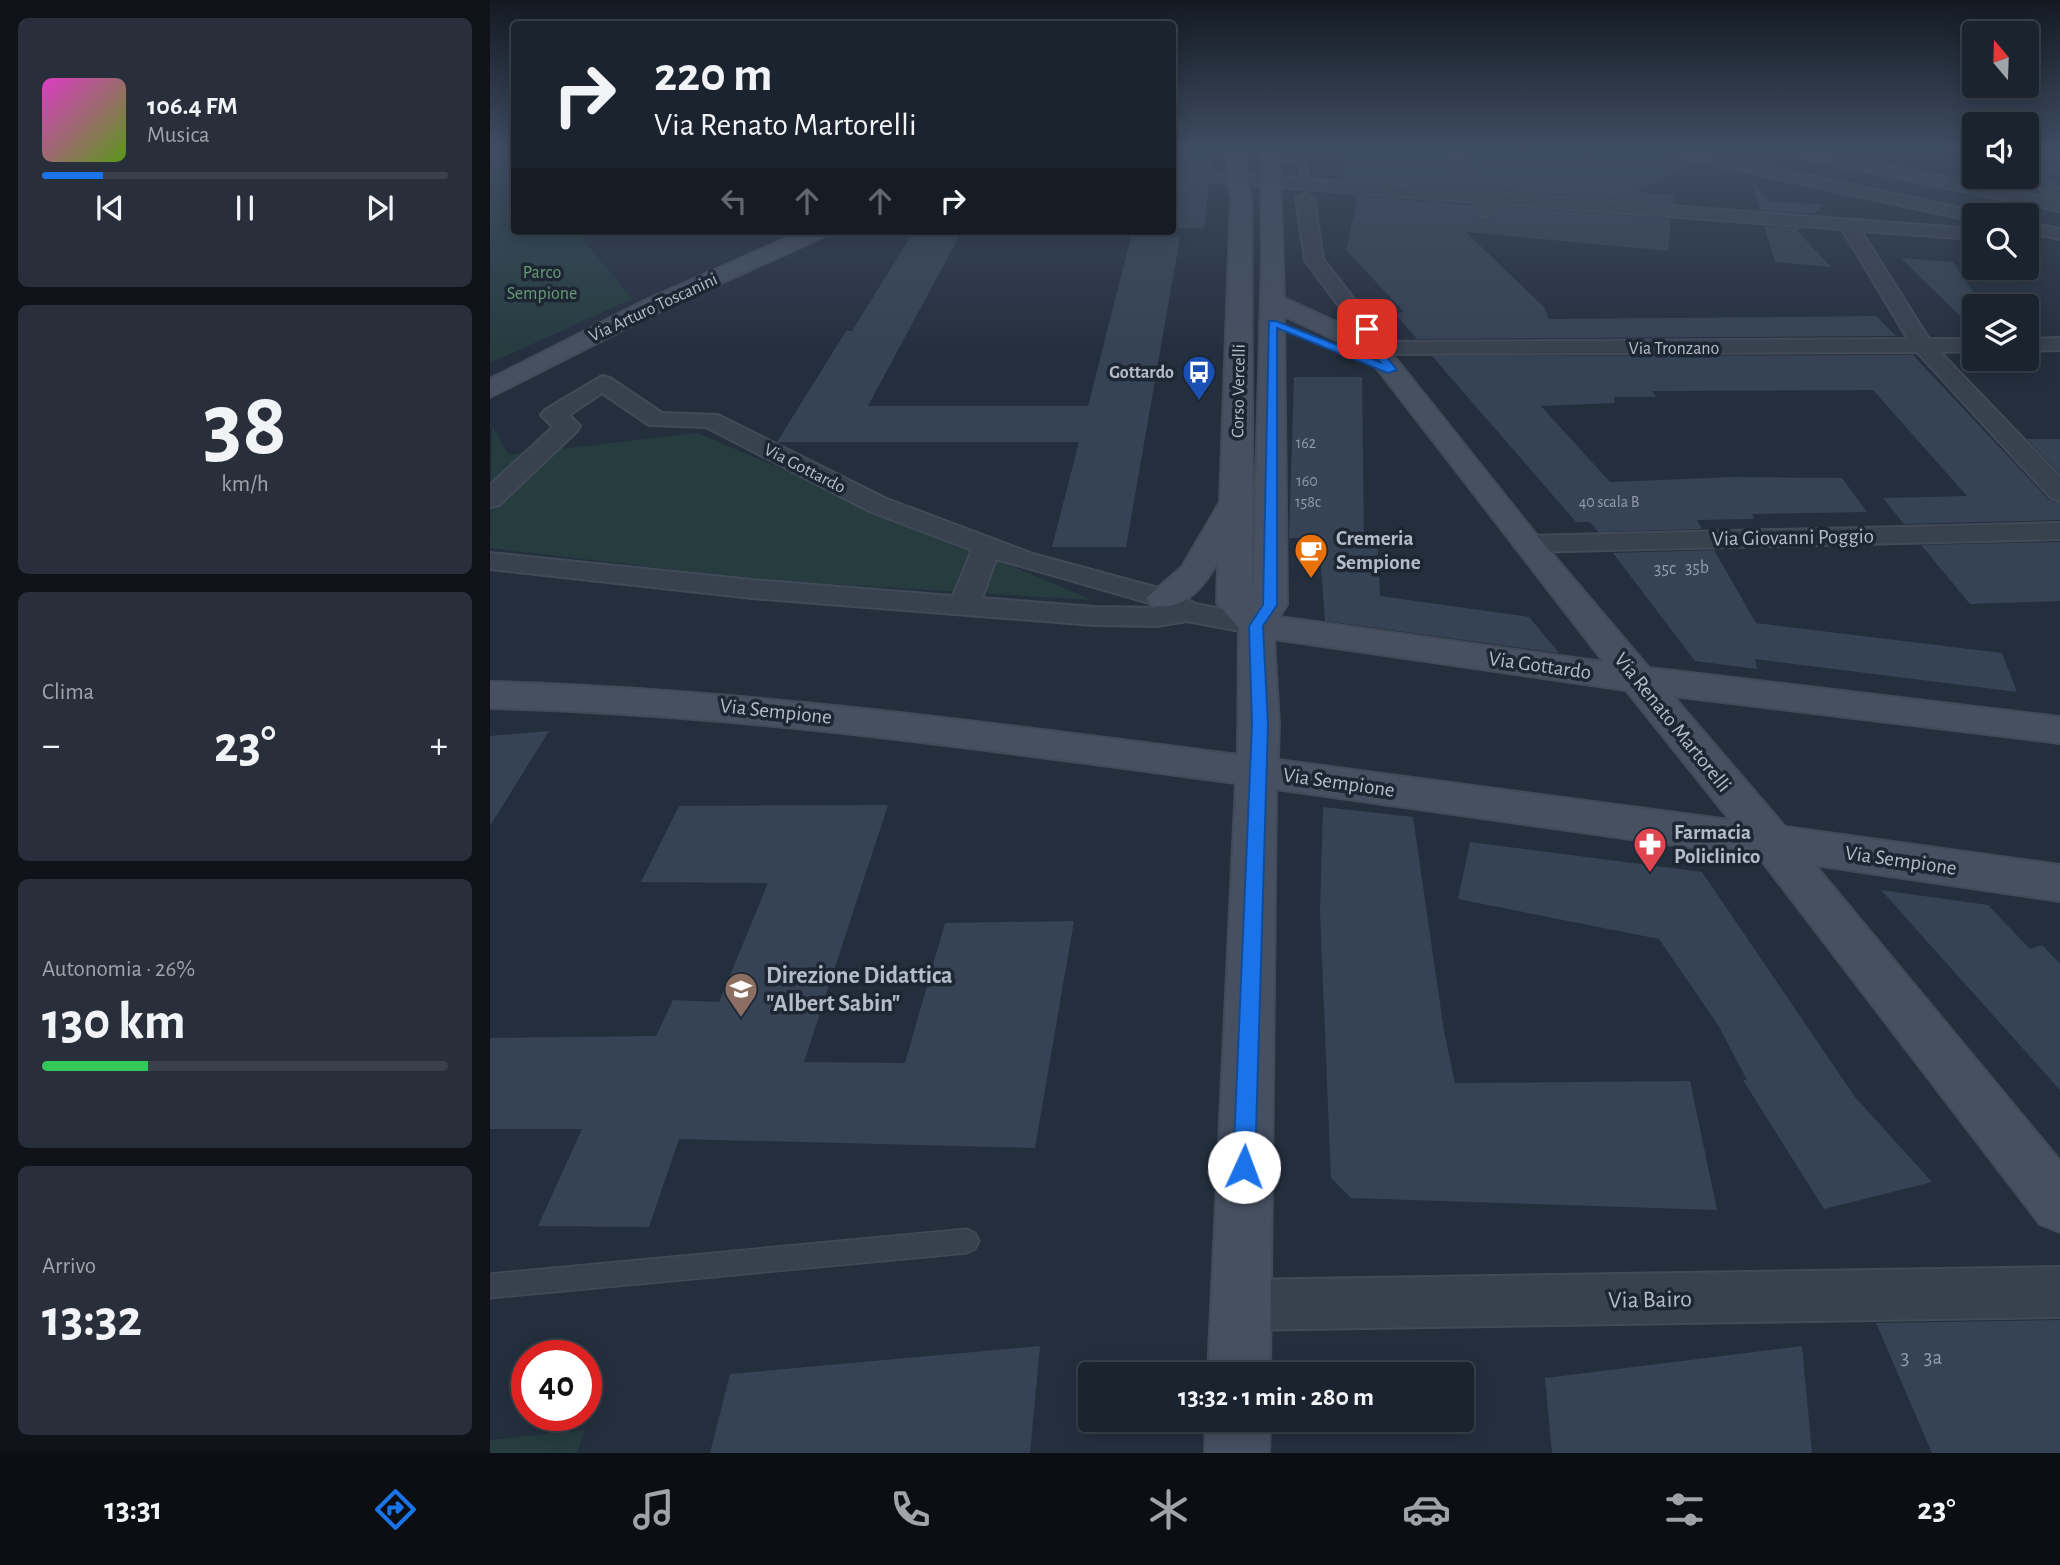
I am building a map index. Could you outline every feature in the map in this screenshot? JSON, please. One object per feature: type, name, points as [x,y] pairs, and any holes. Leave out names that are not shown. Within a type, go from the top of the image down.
[{"type":"street","name":"Corso Vercelli","points":[[1239,218],[1234,603],[1256,625]]},
{"type":"street","name":"Corso Vercelli","points":[[1238,1362],[1253,850],[1259,771],[1256,625],[1270,605],[1271,218]]},
{"type":"street","name":"Via Renato Martorelli","points":[[1308,218],[1312,256],[1367,329],[1383,360],[1527,544],[1772,842],[2060,1204]]},
{"type":"street","points":[[1666,218],[1852,231],[1962,245]]},
{"type":"street","points":[[1942,232],[1944,218]]},
{"type":"street","points":[[2039,230],[2060,234]]},
{"type":"street","points":[[1852,231],[1962,233]]},
{"type":"street","points":[[1852,231],[1923,346],[2060,492]]},
{"type":"street","name":"Via Arturo Toscanini","points":[[490,389],[652,306],[811,235]]},
{"type":"street","points":[[2039,242],[2056,248]]},
{"type":"street","points":[[1239,316],[1272,313],[1383,360]]},
{"type":"street","points":[[2039,345],[2060,344]]},
{"type":"street","name":"Via Tronzano","points":[[1383,360],[1962,345]]},
{"type":"street","name":"Via Gottardo","points":[[490,499],[568,426],[552,415],[602,383],[657,420],[710,420],[878,505],[1023,560],[1175,605],[1256,625],[1638,679],[2060,730]]},
{"type":"street","points":[[1175,605],[1183,590],[1192,581],[1222,517],[1236,502]]},
{"type":"street","name":"Via Giovanni Poggio","points":[[1527,544],[2060,531]]},
{"type":"street","points":[[964,606],[987,546]]},
{"type":"street","name":"Via Gottardo","points":[[490,561],[752,589],[1094,616],[1157,617],[1175,605]]},
{"type":"street","name":"Via Sempione","points":[[490,695],[635,699],[790,711],[1259,771],[2060,883]]},
{"type":"street","name":"Via Bairo","points":[[1240,1305],[2060,1292]]},
{"type":"street","points":[[1237,1453],[1238,1432]]},
{"type":"lane","points":[[490,1286],[967,1241]]},
{"type":"green space","name":"Parco Sempione","points":[[490,218],[511,218],[511,235],[579,235],[632,299],[490,363]]},
{"type":"green space","points":[[492,426],[509,455],[697,433],[1092,600],[761,580],[490,548]]},
{"type":"green space","points":[[585,1431],[577,1453],[490,1453],[490,1440]]},
{"type":"building","points":[[1176,218],[1205,218],[1204,228],[1176,228]]},
{"type":"building","points":[[1353,218],[1671,219],[1668,251],[1466,232],[1544,307],[1549,319],[1876,316],[1896,336],[1417,339],[1395,314],[1404,312],[1346,250]]},
{"type":"building","points":[[1764,226],[1800,228],[1797,231],[1831,267],[1775,262]]},
{"type":"building","points":[[912,235],[960,235],[868,406],[1088,406],[1131,237],[1180,237],[1126,547],[1052,547],[1079,442],[777,442],[846,331],[852,331]]},
{"type":"building","points":[[1901,258],[1953,262],[1962,280],[1965,280],[1974,294],[1962,294],[1962,318]]},
{"type":"building","points":[[1913,355],[2049,500],[2060,502],[2060,520],[1904,524],[1883,498],[1967,496],[1873,390],[1652,391],[1656,397],[1614,397],[1615,403],[1541,406],[1610,482],[1735,477],[1842,478],[1867,512],[1752,514],[1754,519],[1697,520],[1702,529],[1598,532],[1590,522],[1576,522],[1432,356]]},
{"type":"building","points":[[1294,377],[1362,377],[1364,537],[1377,538],[1380,596],[1529,617],[1559,653],[1325,621],[1319,538],[1289,538]]},
{"type":"building","points":[[2027,439],[2060,439],[2060,473]]},
{"type":"building","points":[[2060,542],[2060,601],[1970,604],[1921,545]]},
{"type":"building","points":[[1714,550],[1756,623],[2002,653],[2017,692],[1755,659],[1757,669],[1695,661],[1613,553]]},
{"type":"building","points":[[549,731],[490,826],[490,736]]},
{"type":"building","name":"Direzione Didattica \"Albert Sabin\"","points":[[888,805],[804,1062],[905,1063],[945,923],[1074,921],[1035,1148],[679,1139],[649,1227],[538,1226],[582,1129],[490,1129],[490,1038],[656,1036],[673,1000],[719,1002],[768,883],[641,882],[679,806]]},
{"type":"building","points":[[1323,807],[1413,817],[1444,1031],[1455,1083],[1690,1081],[1717,1210],[1351,1198],[1331,1178],[1320,912]]},
{"type":"building","points":[[1470,842],[1702,872],[1855,1097],[1932,1182],[1824,1209],[1743,1080],[1747,1080],[1718,1025],[1659,939],[1458,899]]},
{"type":"building","points":[[1881,890],[1988,905],[2030,949],[2042,945],[2060,964],[2060,1090]]},
{"type":"building","points":[[2060,1320],[2060,1453],[1932,1453],[1876,1323]]},
{"type":"building","points":[[1040,1346],[1030,1453],[710,1453],[730,1374]]},
{"type":"building","points":[[1802,1346],[1812,1453],[1552,1453],[1545,1378]]},
{"type":"place","name":"Gottardo","points":[[1199,402]]},
{"type":"place","name":"Cremeria Sempione","points":[[1311,580]]},
{"type":"place","name":"Farmacia Policlinico","points":[[1650,874]]},
{"type":"place","name":"Direzione Didattica \"Albert Sabin\"","points":[[741,1019]]},
{"type":"route","points":[[1244,1167],[1254,836],[1259,771],[1256,625],[1270,605],[1272,323],[1392,370],[1375,349],[1367,329]]}]
